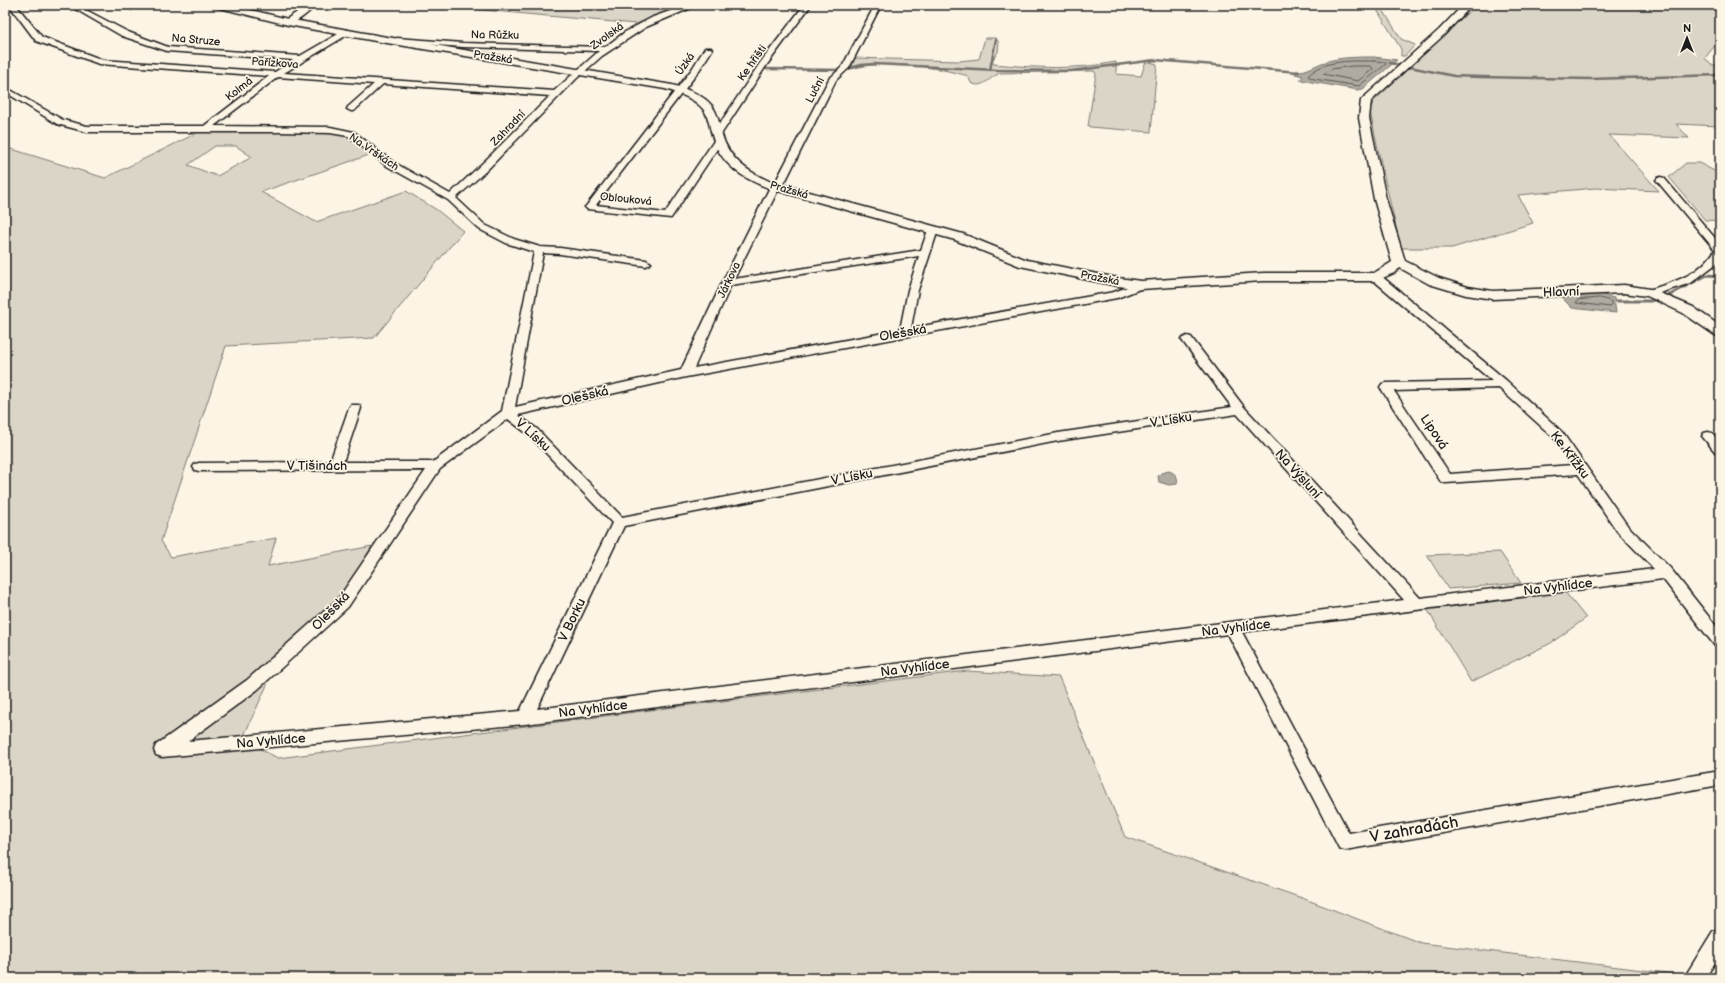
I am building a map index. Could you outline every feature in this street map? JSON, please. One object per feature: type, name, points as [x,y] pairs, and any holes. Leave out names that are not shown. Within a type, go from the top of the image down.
[{"type":"street","name":"Pařízkova","points":[[12,5],[39,39],[102,62],[556,94]]},
{"type":"street","name":"Na Struze","points":[[84,5],[79,9],[125,34],[168,49],[301,58]]},
{"type":"street","name":"Pražská","points":[[220,5],[288,22],[381,39],[663,85],[680,90],[710,109],[718,137],[727,155],[740,171],[751,178],[775,187],[959,237],[1024,263],[1118,282],[1141,285],[1263,277],[1376,277],[1390,270],[1399,263]]},
{"type":"street","points":[[288,22],[309,9],[312,5]]},
{"type":"street","name":"Zvolská","points":[[579,71],[607,49],[642,25],[666,14],[695,5]]},
{"type":"street","name":"Ke hřišti","points":[[718,137],[763,65],[808,5]]},
{"type":"street","name":"Luční","points":[[775,187],[781,180],[834,79],[845,68],[878,5]]},
{"type":"street","points":[[1399,263],[1390,235],[1374,170],[1364,118],[1366,100],[1442,32],[1468,5]]},
{"type":"street","name":"Kolmá","points":[[207,128],[277,74],[301,58],[348,32]]},
{"type":"street","name":"Na Růžku","points":[[381,39],[463,45],[607,49]]},
{"type":"street","name":"Úzká","points":[[680,90],[708,50]]},
{"type":"street","name":"Zahradní","points":[[451,198],[480,173],[579,71]]},
{"type":"street","points":[[351,110],[382,81]]},
{"type":"street","name":"Na Vrškách","points":[[5,89],[60,122],[87,129],[207,128],[330,130],[351,134],[390,164],[451,198],[482,227],[510,241],[540,250],[560,251],[646,263]]},
{"type":"street","name":"Oblouková","points":[[680,90],[590,207],[668,216],[718,137]]},
{"type":"street","points":[[1650,293],[1687,281],[1713,261],[1720,250],[1661,180]]},
{"type":"street","name":"Járkova","points":[[686,373],[727,283],[775,187]]},
{"type":"street","points":[[905,332],[913,290],[933,230]]},
{"type":"street","points":[[508,413],[540,250]]},
{"type":"street","points":[[727,283],[925,252]]},
{"type":"street","name":"Hlavní","points":[[1399,263],[1434,281],[1466,291],[1493,295],[1624,289],[1650,293],[1688,310],[1720,332]]},
{"type":"street","name":"Ke Křížku","points":[[1376,277],[1503,384],[1558,435],[1622,528],[1666,573],[1720,642]]},
{"type":"street","name":"Olešská","points":[[162,750],[252,684],[343,603],[436,466],[508,413],[686,373],[905,332],[1117,295],[1141,285]]},
{"type":"street","name":"Na Výsluní","points":[[1187,339],[1240,410],[1416,604]]},
{"type":"street","name":"Lipová","points":[[1503,384],[1386,387],[1446,479],[1581,469]]},
{"type":"street","points":[[335,466],[355,408]]},
{"type":"street","name":"V Lísku","points":[[508,413],[533,432],[619,522],[1058,437],[1240,410]]},
{"type":"street","points":[[1708,436],[1720,450]]},
{"type":"street","name":"V Tišinách","points":[[199,467],[436,466]]},
{"type":"street","name":"V Borku","points":[[525,717],[619,522]]},
{"type":"street","name":"Na Vyhlídce","points":[[162,750],[525,717],[1666,573]]},
{"type":"street","name":"V zahradách","points":[[1232,628],[1346,842],[1720,778]]},
{"type":"street","points":[[1694,978],[1720,938]]},
{"type":"shaded area","points":[[427,5],[684,5],[636,24]]},
{"type":"shaded area","points":[[1374,5],[1380,5],[1401,39],[1415,45],[1405,56],[1401,56],[1401,49]]},
{"type":"shaded area","points":[[1476,5],[1720,5],[1720,39],[1705,58],[1711,65],[1720,65],[1720,126],[1676,124],[1689,138],[1609,135],[1659,191],[1595,188],[1518,195],[1533,223],[1452,248],[1401,248],[1370,111],[1373,102]]},
{"type":"shaded area","points":[[985,38],[995,38],[999,42],[998,52],[992,61],[994,64],[1055,68],[1101,65],[1116,62],[1116,74],[1141,76],[1146,61],[1157,64],[1151,132],[1088,126],[1096,74],[1094,71],[1001,73],[983,84],[975,85],[971,83],[968,76],[926,67],[894,64],[864,66],[852,69],[854,58],[959,61],[979,59]]},
{"type":"shaded area","points":[[201,131],[329,131],[349,137],[372,154],[261,192],[316,222],[406,191],[437,210],[463,231],[374,338],[226,346],[161,541],[171,557],[276,538],[268,566],[372,546],[339,603],[269,661],[267,685],[242,740],[278,758],[967,671],[1059,677],[1125,837],[1302,898],[1421,943],[1676,974],[1674,978],[5,978],[5,147],[105,178]],"holes":[[[215,146],[236,146],[252,157],[217,176],[188,165]]]},
{"type":"shaded area","points":[[1686,163],[1699,163],[1720,174],[1720,221],[1705,220],[1669,177]]},
{"type":"shaded area","points":[[1500,552],[1521,583],[1448,589],[1427,555]]},
{"type":"shaded area","points":[[1565,592],[1586,618],[1551,643],[1471,682],[1427,609]]},
{"type":"water","points":[[1374,57],[1397,60],[1363,89],[1358,90],[1300,80],[1303,76],[1295,74],[1296,71],[1307,69],[1331,60]]},
{"type":"water","points":[[1600,294],[1614,298],[1616,313],[1572,308],[1562,298]]},
{"type":"water","points":[[1169,471],[1176,476],[1177,484],[1169,485],[1159,482],[1158,476],[1161,473]]},
{"type":"waterway","points":[[122,5],[132,10]]},
{"type":"waterway","points":[[990,70],[996,39]]},
{"type":"waterway","points":[[990,70],[1071,71],[1155,60],[1299,72]]},
{"type":"waterway","points":[[1390,63],[1454,76],[1480,77],[1591,79],[1720,75]]},
{"type":"waterway","points":[[766,69],[844,70],[861,65],[874,64],[990,70]]},
{"type":"waterway","points":[[1616,301],[1650,301],[1666,297],[1707,275],[1720,276]]}]
